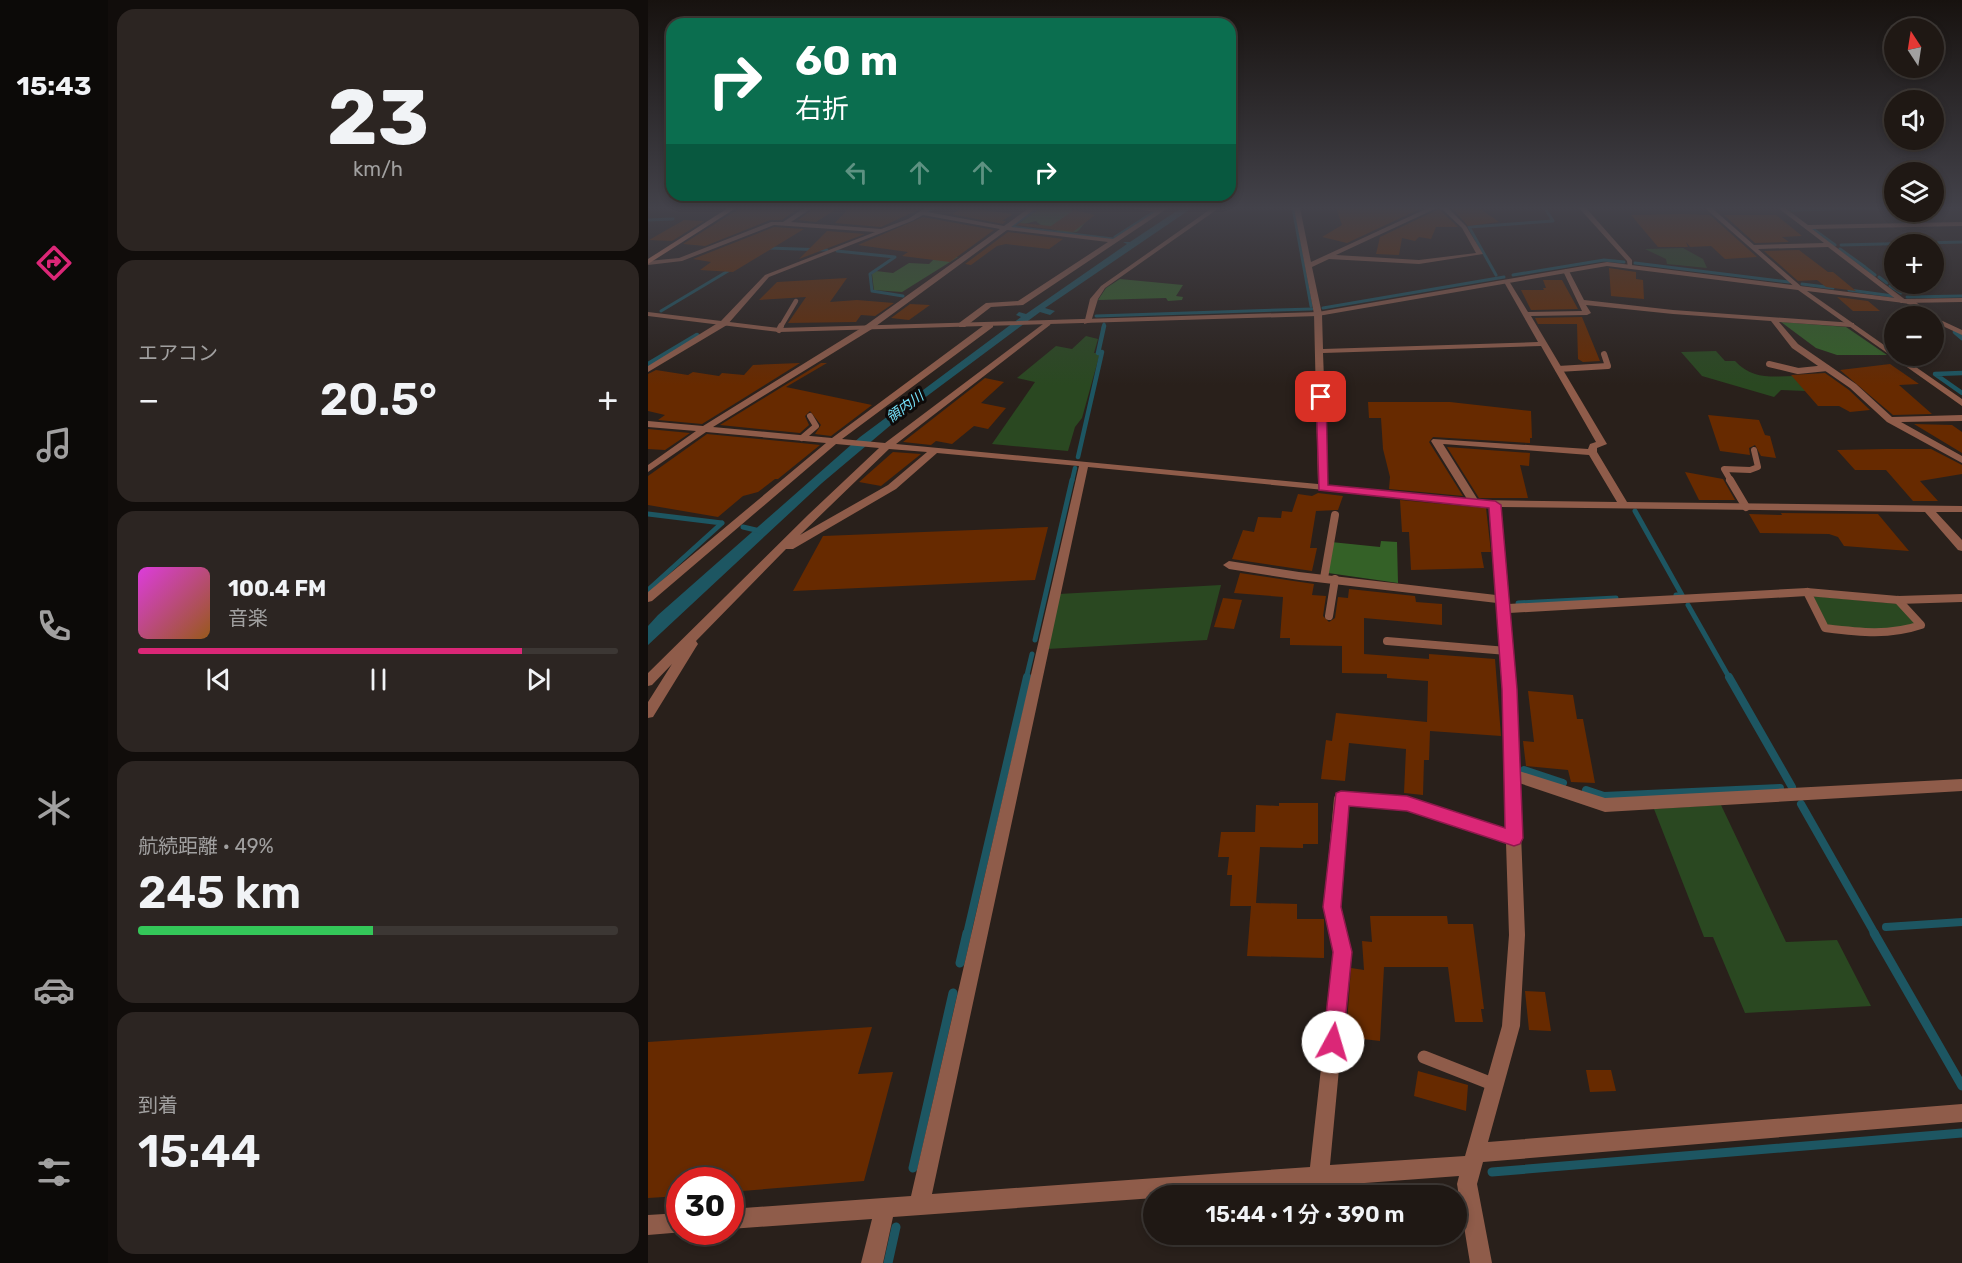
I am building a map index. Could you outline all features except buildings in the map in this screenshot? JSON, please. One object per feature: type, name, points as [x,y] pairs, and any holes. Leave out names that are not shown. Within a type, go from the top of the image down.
[{"type":"street","points":[[648,370],[724,323],[767,276],[790,267]]},
{"type":"street","points":[[648,469],[704,429],[869,327],[952,267]]},
{"type":"street","points":[[962,325],[989,305],[1020,303],[1075,267]]},
{"type":"street","points":[[1087,322],[1094,299],[1103,287],[1132,267]]},
{"type":"street","points":[[1308,267],[1318,314],[1323,488]]},
{"type":"street","points":[[648,314],[779,330],[1318,314],[1590,267]]},
{"type":"street","points":[[1630,267],[1907,302],[1962,300]]},
{"type":"street","points":[[1775,267],[1799,288],[1962,403]]},
{"type":"street","points":[[1860,267],[1914,306]]},
{"type":"street","points":[[1526,314],[1587,313],[1566,271]]},
{"type":"street","points":[[1507,282],[1602,444],[1593,446],[1592,452],[1625,506]]},
{"type":"street","points":[[1581,302],[1851,325]]},
{"type":"street","points":[[1773,319],[1795,346],[1853,386],[1890,420],[1962,460]]},
{"type":"street","points":[[648,681],[883,446],[1045,323]]},
{"type":"street","points":[[1944,324],[1962,333]]},
{"type":"street","points":[[648,598],[839,441],[992,325]]},
{"type":"street","points":[[1320,351],[1544,344]]},
{"type":"street","points":[[1890,420],[1962,418]]},
{"type":"street","points":[[648,424],[1495,505],[1962,508]]},
{"type":"street","points":[[1475,503],[1436,441],[1592,452]]},
{"type":"street","points":[[773,555],[892,487],[935,450]]},
{"type":"street","points":[[919,1206],[1084,464]]},
{"type":"street","points":[[1481,1263],[1467,1184],[1511,1026],[1517,934],[1507,651],[1495,505]]},
{"type":"street","points":[[1927,508],[1962,546]]},
{"type":"street","points":[[1229,565],[1503,604],[1807,592],[1899,600],[1962,598]]},
{"type":"street","points":[[648,713],[705,622]]},
{"type":"street","points":[[1512,775],[1605,805],[1962,785]]},
{"type":"street","points":[[1319,1177],[1342,952],[1332,907],[1341,798],[1407,804],[1514,838]]},
{"type":"street","points":[[744,1219],[1319,1177],[1474,1159],[1962,1113]]},
{"type":"street","points":[[872,1263],[885,1208]]},
{"type":"street","points":[[648,1225],[666,1224]]},
{"type":"lane","points":[[779,330],[796,301]]},
{"type":"lane","points":[[1558,369],[1608,366],[1604,354]]},
{"type":"lane","points":[[1769,364],[1798,371],[1827,368]]},
{"type":"lane","points":[[802,438],[816,426],[810,416]]},
{"type":"lane","points":[[1746,507],[1724,469],[1750,470],[1758,467],[1754,450]]},
{"type":"lane","points":[[1329,616],[1329,532],[1335,515]]},
{"type":"lane","points":[[1807,592],[1824,628],[1865,634],[1907,631],[1921,625],[1899,600]]},
{"type":"lane","points":[[1387,641],[1507,651]]},
{"type":"lane","points":[[1424,1057],[1494,1085]]},
{"type":"green space","points":[[903,267],[942,267],[902,292],[874,290],[872,274],[876,271],[893,273]]},
{"type":"green space","points":[[1120,279],[1183,285],[1176,296],[1183,297],[1182,300],[1168,301],[1166,298],[1098,300],[1106,288]]},
{"type":"green space","points":[[1781,322],[1846,327],[1884,355],[1837,355],[1816,348]]},
{"type":"green space","points":[[1086,336],[1098,339],[1094,353],[1100,353],[1082,418],[1075,427],[1068,451],[992,444],[1035,382],[1017,378],[1056,346],[1072,349]]},
{"type":"green space","points":[[1716,351],[1725,361],[1735,361],[1755,374],[1795,376],[1806,391],[1781,390],[1774,397],[1702,376],[1681,352]]},
{"type":"green space","points":[[1381,541],[1397,542],[1398,583],[1328,573],[1331,542],[1380,547]]},
{"type":"green space","points":[[1221,585],[1207,640],[1047,649],[1059,594]]},
{"type":"green space","points":[[1812,596],[1899,604],[1916,623],[1906,627],[1883,630],[1826,626]]},
{"type":"green space","points":[[1721,805],[1786,942],[1837,940],[1871,1006],[1745,1013],[1713,937],[1704,937],[1654,809]]},
{"type":"water","name":"領内川","points":[[1094,267],[1105,267],[1045,308],[1055,311],[1050,315],[1040,312],[911,408],[822,483],[648,645],[648,626],[658,615],[860,437],[1021,317],[1016,315],[1019,312],[1026,314]]},
{"type":"waterway","points":[[880,267],[870,274],[872,291],[903,296]]},
{"type":"waterway","points":[[1304,267],[1311,306]]},
{"type":"waterway","points":[[1491,267],[1496,275]]},
{"type":"waterway","points":[[1513,275],[1562,267]]},
{"type":"waterway","points":[[1667,267],[1789,282]]},
{"type":"waterway","points":[[661,311],[733,268]]},
{"type":"waterway","points":[[1866,268],[1875,275]]},
{"type":"waterway","points":[[1323,308],[1504,277]]},
{"type":"waterway","points":[[1879,277],[1884,281]]},
{"type":"waterway","points":[[1802,284],[1833,288]]},
{"type":"waterway","points":[[1849,290],[1893,296]]},
{"type":"waterway","points":[[1907,297],[1962,296]]},
{"type":"waterway","points":[[1096,316],[1312,309]]},
{"type":"waterway","points":[[1103,328],[1104,324]]},
{"type":"waterway","points":[[1078,457],[1102,352],[1098,353],[1104,326]]},
{"type":"waterway","points":[[1955,332],[1962,338]]},
{"type":"waterway","points":[[648,364],[697,335]]},
{"type":"waterway","points":[[1962,373],[1935,374],[1962,393]]},
{"type":"waterway","points":[[1072,481],[1075,468]]},
{"type":"waterway","points":[[1035,640],[1072,480]]},
{"type":"waterway","points":[[1635,511],[1682,595],[1676,595]]},
{"type":"waterway","points":[[648,514],[722,523],[648,590]]},
{"type":"waterway","points":[[743,527],[760,531]]},
{"type":"waterway","points":[[1518,603],[1616,598]]},
{"type":"waterway","points":[[1688,605],[1730,679]]},
{"type":"waterway","points":[[1026,679],[1032,654]]},
{"type":"waterway","points":[[967,934],[1027,677]]},
{"type":"waterway","points":[[1729,677],[1792,787]]},
{"type":"waterway","points":[[1524,770],[1563,783]]},
{"type":"waterway","points":[[1586,790],[1604,796],[1780,788]]},
{"type":"waterway","points":[[1801,804],[1875,934]]},
{"type":"waterway","points":[[1886,927],[1962,922]]},
{"type":"waterway","points":[[960,963],[967,933]]},
{"type":"waterway","points":[[1874,933],[1962,1086]]},
{"type":"waterway","points":[[913,1168],[953,993]]},
{"type":"waterway","points":[[1492,1172],[1962,1133]]},
{"type":"waterway","points":[[888,1263],[896,1227]]},
{"type":"route","points":[[1321,397],[1323,488],[1495,505],[1509,689],[1514,838],[1407,804],[1341,798],[1332,907],[1342,952],[1333,1042]]}]
